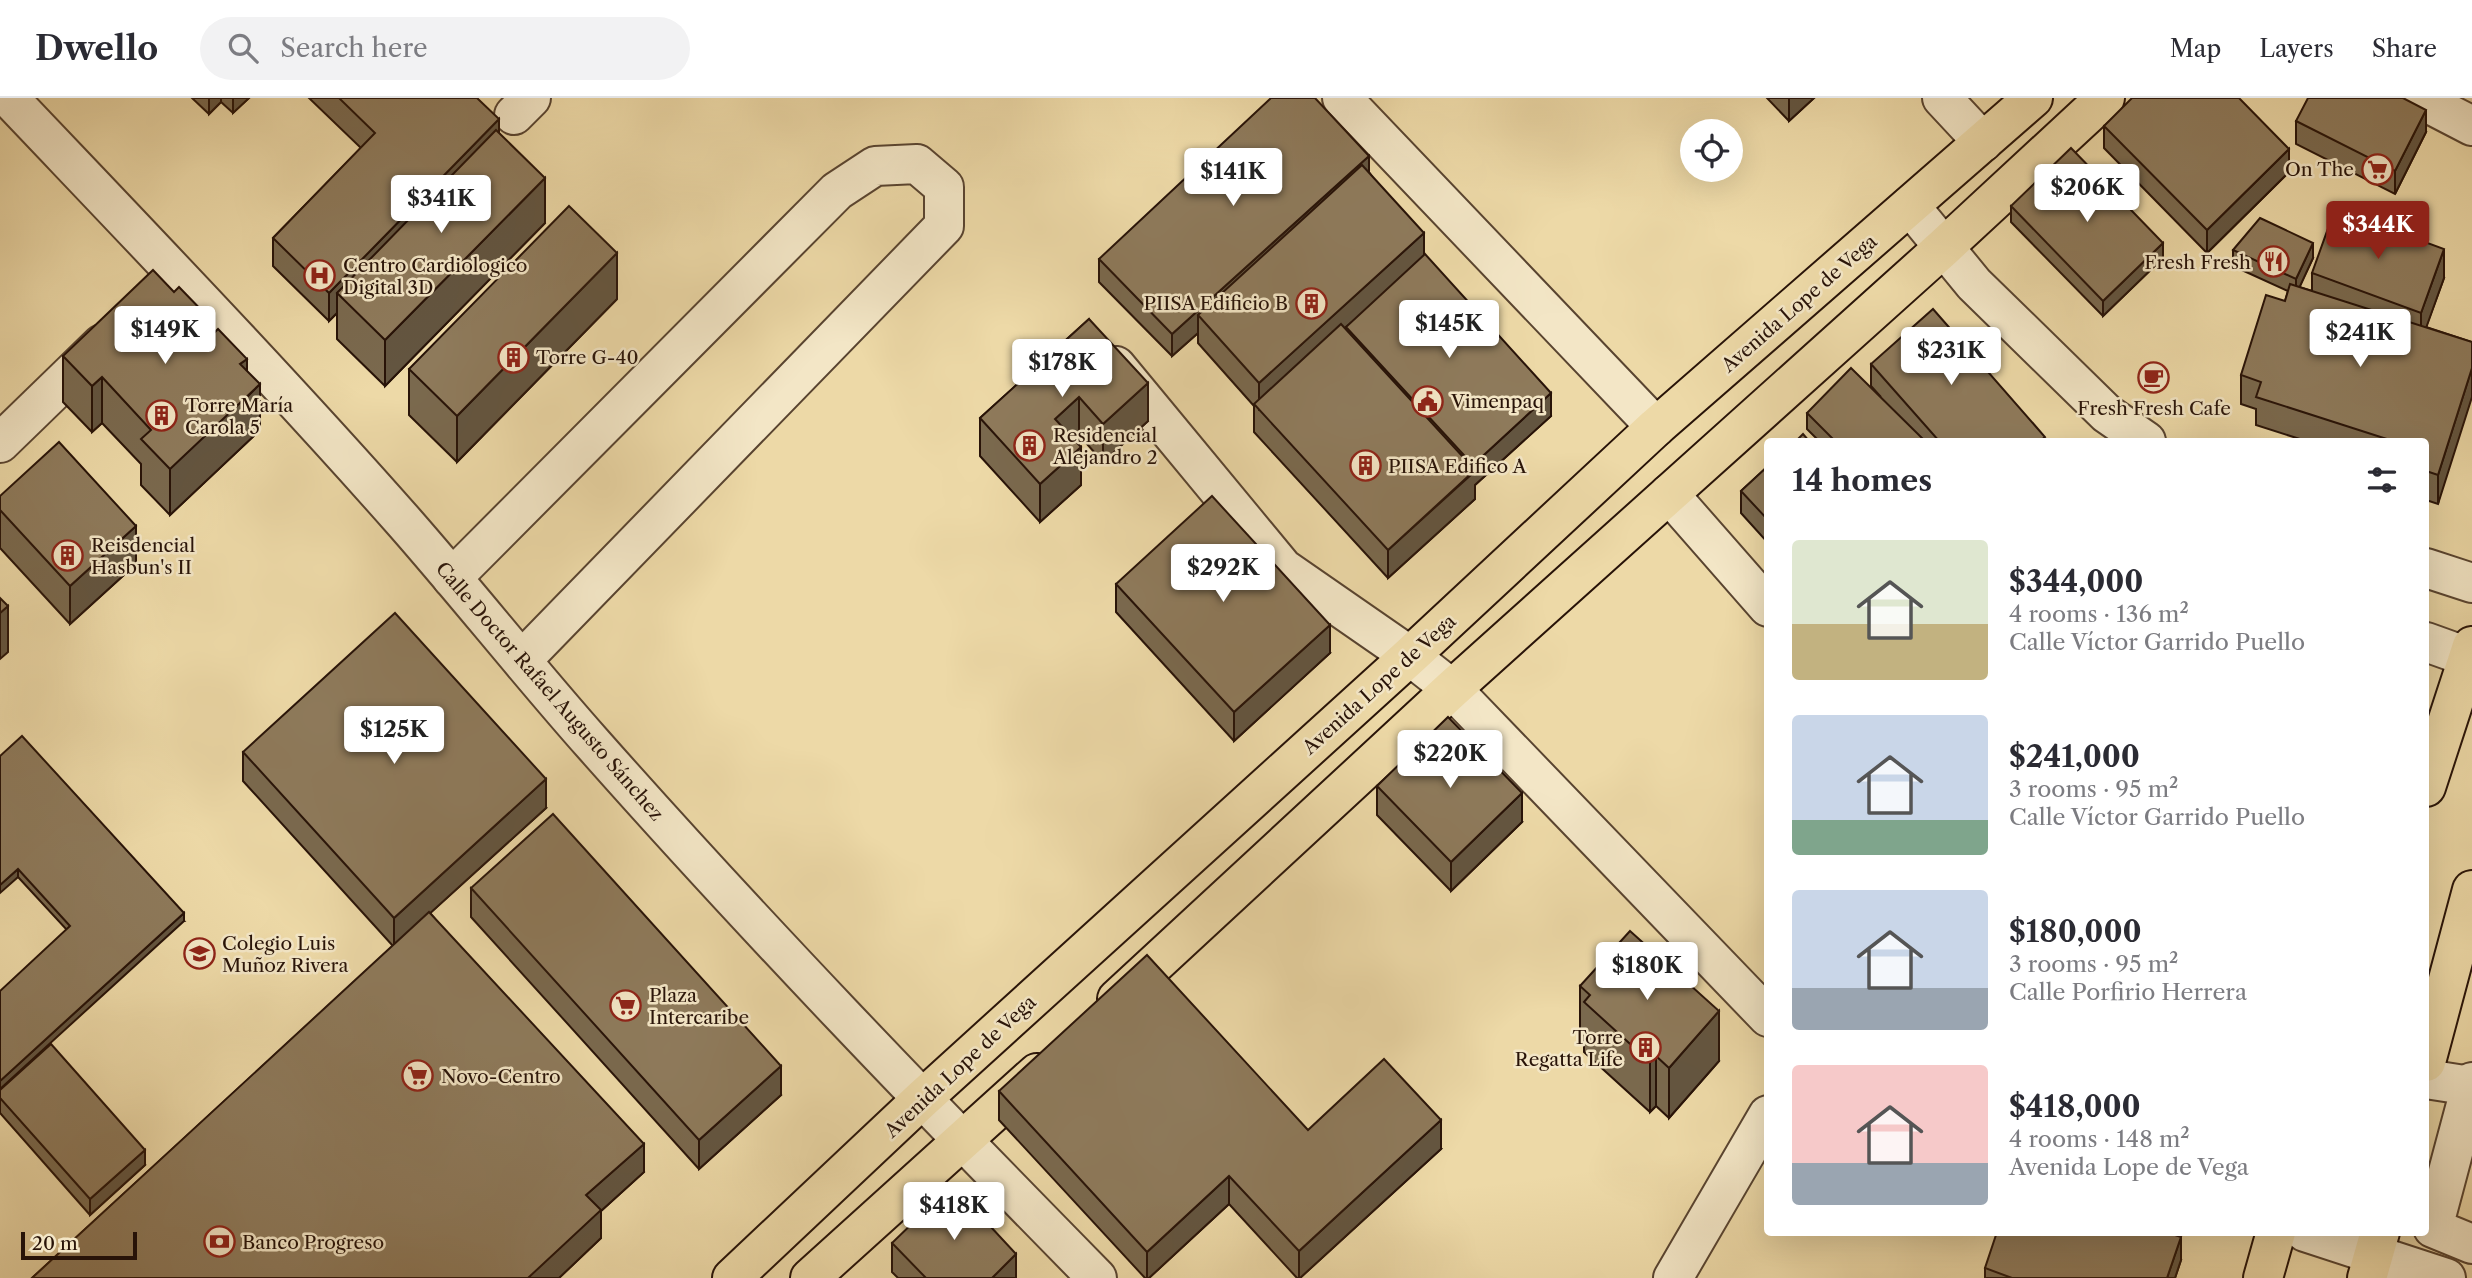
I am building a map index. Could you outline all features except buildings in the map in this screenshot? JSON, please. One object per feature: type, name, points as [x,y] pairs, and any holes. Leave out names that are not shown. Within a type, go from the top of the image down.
[{"type":"main road","name":"Avenida Lope de Vega","points":[[732,1278],[922,1099],[1410,656],[1656,427],[2033,98]]},
{"type":"main road","points":[[1095,1019],[1452,689],[1943,248],[2105,98]]},
{"type":"main road","points":[[2429,773],[2470,651]]},
{"type":"main road","points":[[2429,1051],[2472,890]]},
{"type":"main road","points":[[810,1278],[1065,1047]]},
{"type":"main road","points":[[2263,1278],[2275,1236]]},
{"type":"street","name":"Calle Doctor Rafael Augusto Sánchez","points":[[9,98],[176,273],[404,522],[647,804],[872,1048],[1097,1278]]},
{"type":"street","points":[[1342,98],[1656,427]]},
{"type":"street","points":[[1942,98],[1983,142]]},
{"type":"street","points":[[2418,98],[2472,126]]},
{"type":"street","points":[[452,578],[837,191],[875,166],[917,164],[944,187],[944,226],[522,660]]},
{"type":"street","points":[[1910,206],[1943,248],[2100,428],[2135,438]]},
{"type":"street","points":[[0,443],[176,273]]},
{"type":"street","points":[[1095,341],[1283,568],[1410,656],[1452,689],[1764,1013]]},
{"type":"street","points":[[1669,494],[1764,602]]},
{"type":"street","points":[[2429,569],[2472,583]]},
{"type":"street","points":[[2429,643],[2470,651]]},
{"type":"street","points":[[2429,1079],[2471,1084],[2433,1228],[2472,1244]]},
{"type":"street","points":[[1673,1278],[1764,1122]]},
{"type":"street","points":[[2317,1236],[2446,1278]]},
{"type":"place","name":"On The","points":[[2377,169]]},
{"type":"place","name":"Fresh Fresh","points":[[2274,262]]},
{"type":"place","name":"Centro Cardiologico Digital 3D","points":[[320,276]]},
{"type":"place","name":"PIISA Edificio B","points":[[1311,303]]},
{"type":"place","name":"Torre G-40","points":[[513,357]]},
{"type":"place","name":"Fresh Fresh Cafe","points":[[2154,377]]},
{"type":"place","name":"Vimenpaq","points":[[1428,401]]},
{"type":"place","name":"Torre María Carola 5","points":[[162,416]]},
{"type":"place","name":"Residencial Alejandro 2","points":[[1030,446]]},
{"type":"place","name":"PIISA Edifico A","points":[[1365,466]]},
{"type":"place","name":"Reisdencial Hasbun's II","points":[[68,556]]},
{"type":"place","name":"Colegio Luis Muñoz Rivera","points":[[199,954]]},
{"type":"place","name":"Plaza Intercaribe","points":[[626,1006]]},
{"type":"place","name":"Torre Regatta Life","points":[[1646,1048]]},
{"type":"place","name":"Novo-Centro","points":[[418,1076]]},
{"type":"place","name":"Banco Progreso","points":[[219,1242]]}]
